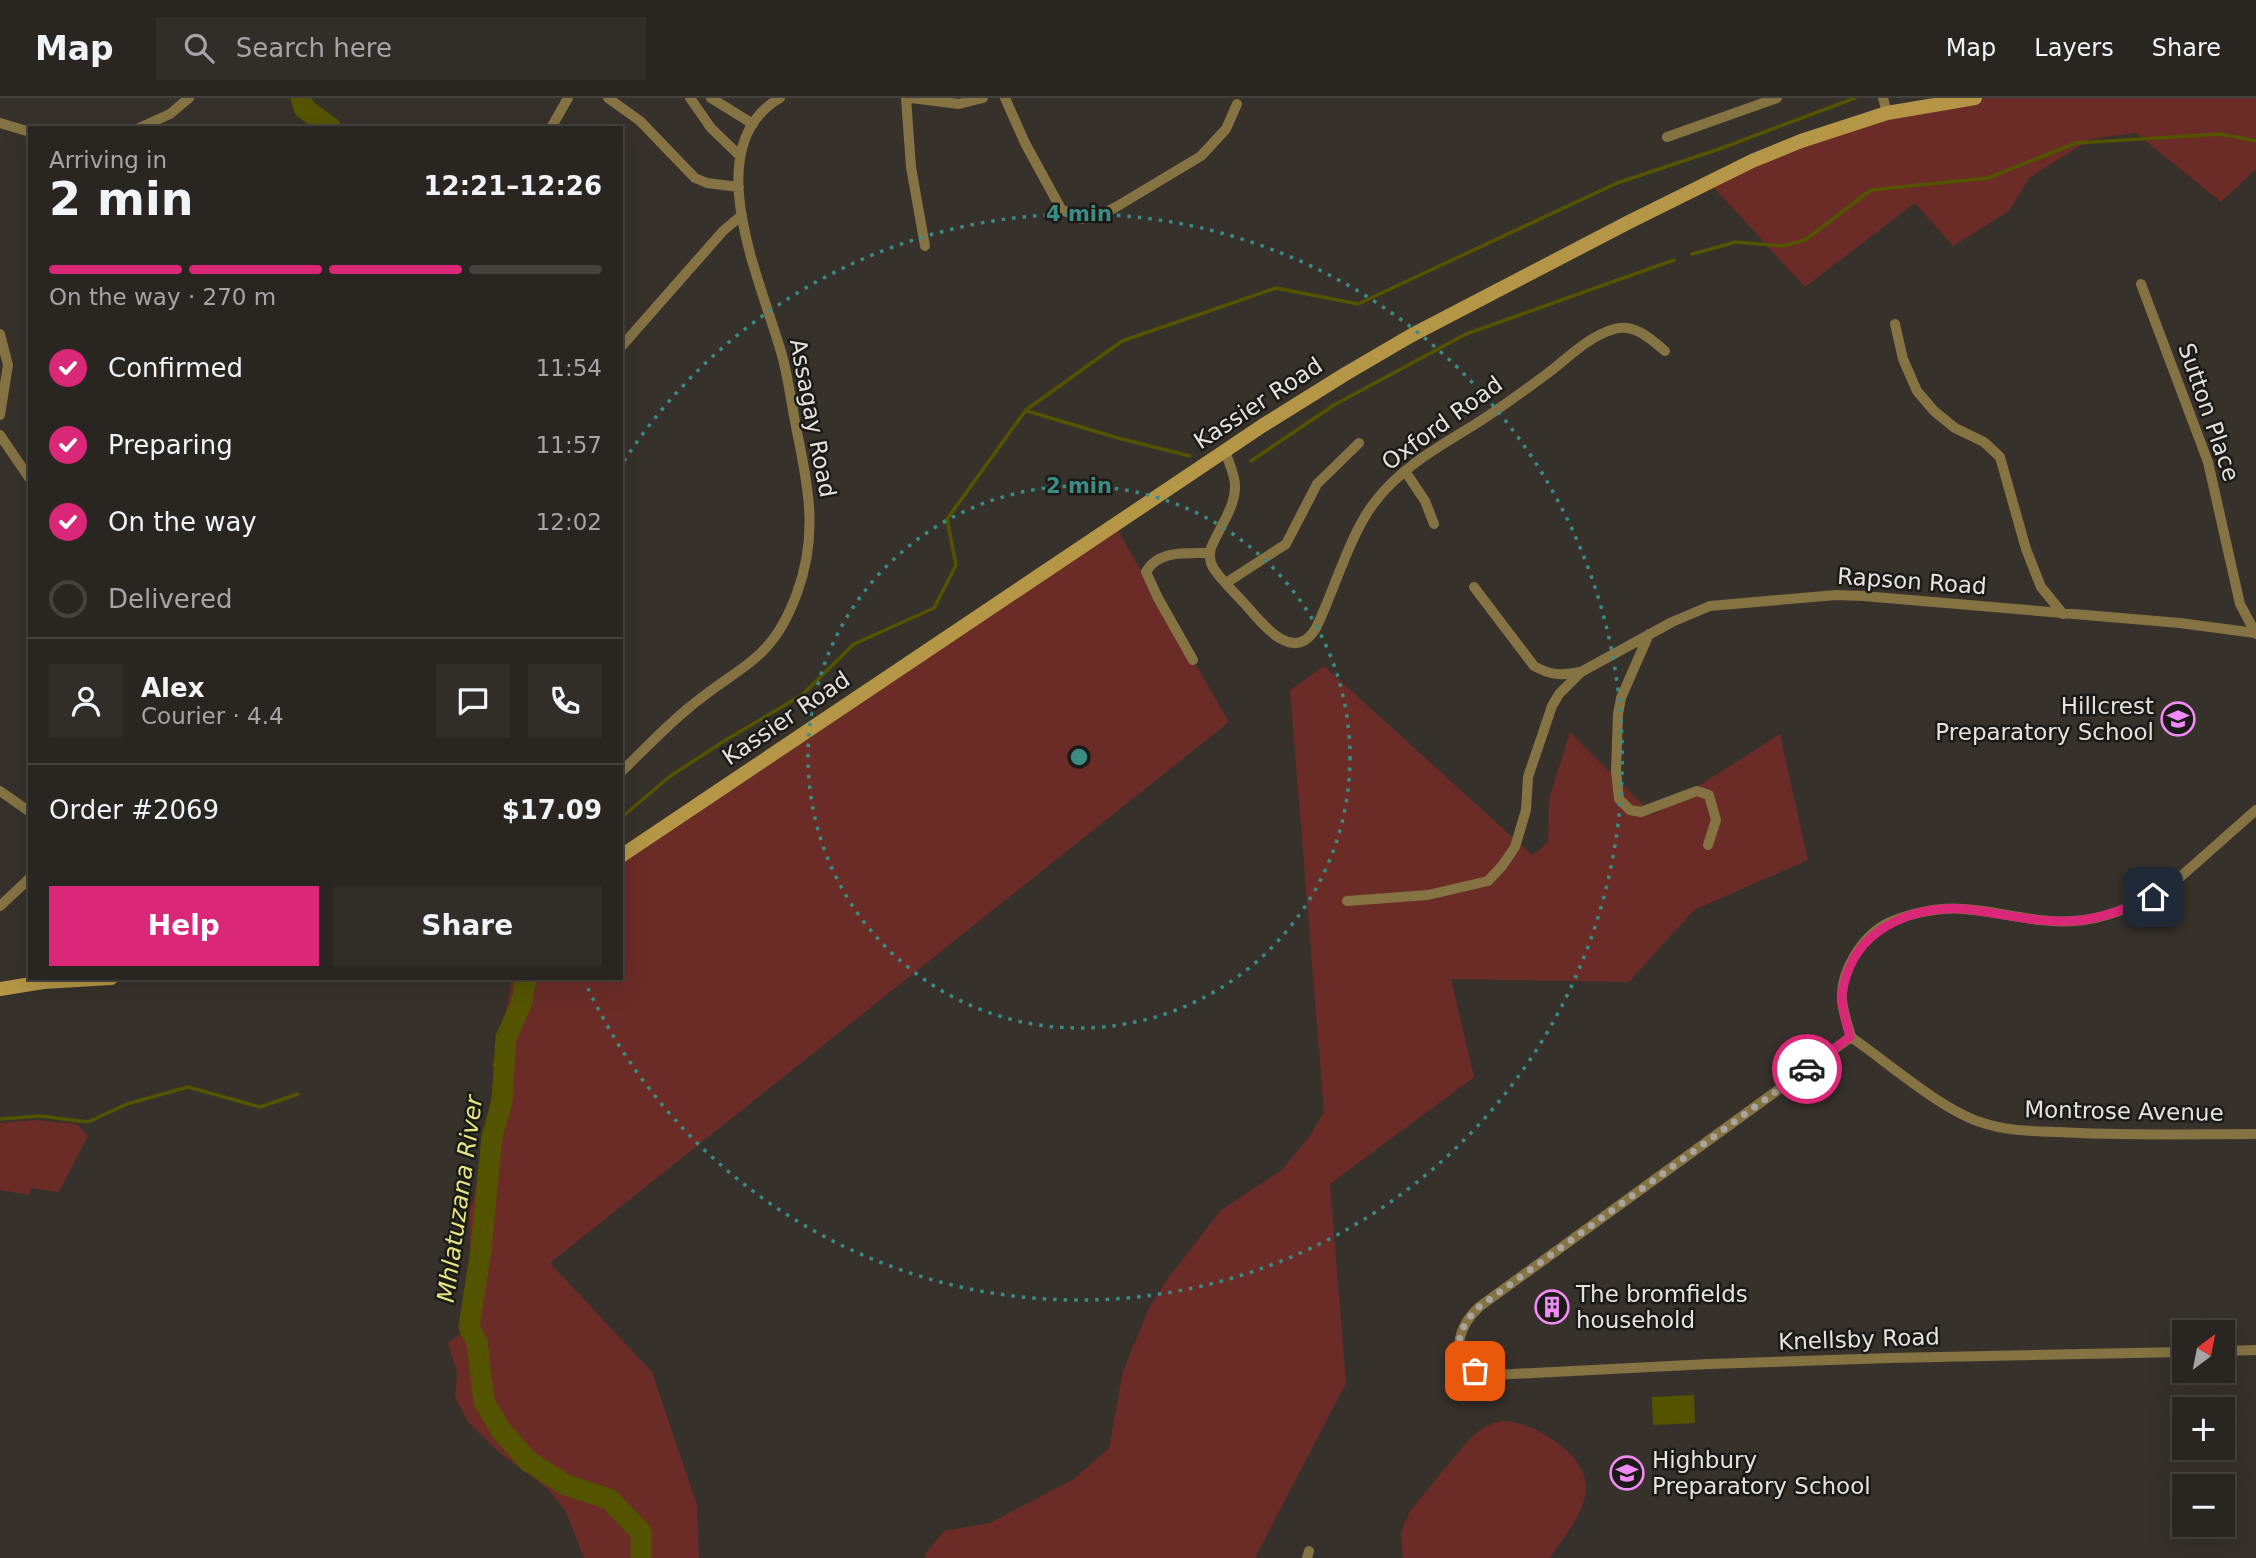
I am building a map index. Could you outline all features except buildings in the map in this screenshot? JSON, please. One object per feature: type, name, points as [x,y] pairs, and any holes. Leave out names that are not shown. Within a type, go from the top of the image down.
[{"type":"main road","name":"Kassier Road","points":[[623,855],[1225,451],[1346,373],[1412,335],[1629,222],[1776,151],[1887,113],[1975,98]]},
{"type":"main road","points":[[0,989],[77,980]]},
{"type":"street","points":[[143,126],[170,114],[189,98]]},
{"type":"street","points":[[552,126],[568,98]]},
{"type":"street","points":[[608,98],[640,121],[695,178],[707,183],[739,187]]},
{"type":"street","points":[[690,98],[711,128],[740,156]]},
{"type":"street","points":[[711,98],[753,124]]},
{"type":"street","name":"Assagay Road","points":[[623,770],[691,706],[758,658],[774,640],[798,591],[811,521],[807,475],[783,358],[764,302],[742,215],[739,187],[740,156],[753,124],[766,108],[780,98]]},
{"type":"street","points":[[925,246],[906,124],[908,98],[959,104],[983,98]]},
{"type":"street","points":[[1004,98],[1055,199],[1066,213],[1081,219],[1094,218],[1109,211],[1201,156],[1226,129],[1237,104]]},
{"type":"street","points":[[1667,137],[1777,98]]},
{"type":"street","points":[[1883,98],[1887,113]]},
{"type":"street","points":[[0,123],[28,131]]},
{"type":"street","points":[[623,344],[723,231],[742,215]]},
{"type":"street","name":"Sutton Place","points":[[2141,284],[2208,462],[2240,604],[2255,633]]},
{"type":"street","points":[[1895,324],[1903,359],[1917,391],[1934,411],[1955,428],[1984,442],[2000,457],[2026,549],[2041,587],[2063,614]]},
{"type":"street","name":"Oxford Road","points":[[1209,553],[1214,568],[1226,583],[1277,636],[1296,643],[1308,639],[1323,612],[1366,515],[1382,493],[1405,471],[1606,332],[1626,328],[1635,330],[1665,351]]},
{"type":"street","points":[[0,334],[8,365],[0,415]]},
{"type":"street","points":[[0,435],[28,476]]},
{"type":"street","points":[[1226,583],[1286,544],[1317,484],[1359,443]]},
{"type":"street","points":[[1193,660],[1146,572],[1150,566],[1168,555],[1209,553],[1232,503],[1235,489],[1235,480],[1225,451]]},
{"type":"street","points":[[1405,471],[1425,501],[1434,524]]},
{"type":"street","name":"Rapson Road","points":[[1474,587],[1534,666],[1548,674],[1561,676],[1581,672]]},
{"type":"street","name":"Rapson Road","points":[[1347,901],[1428,895],[1488,881],[1503,866],[1515,847],[1526,810],[1528,777],[1540,737],[1559,694],[1581,672],[1683,616],[1710,606],[1836,595],[2180,623],[2255,633]]},
{"type":"street","points":[[1649,634],[1621,698],[1618,714],[1616,771],[1619,799],[1630,810],[1641,812],[1697,791],[1709,795],[1716,820],[1708,845]]},
{"type":"street","points":[[0,791],[28,811]]},
{"type":"street","points":[[1850,1037],[1842,999],[1849,968],[1863,944],[1888,922],[1935,910],[1963,909],[2046,921],[2071,922],[2106,916],[2153,897],[2169,887],[2256,810]]},
{"type":"street","points":[[0,906],[28,880]]},
{"type":"street","name":"Montrose Avenue","points":[[1850,1037],[1956,1110],[2003,1129],[2104,1135],[2256,1134]]},
{"type":"street","name":"Knellsby Road","points":[[1850,1037],[1479,1307],[1461,1330],[1461,1352],[1470,1367],[1475,1371],[1492,1374],[1866,1359],[2172,1352]]},
{"type":"street","points":[[2235,1351],[2256,1350]]},
{"type":"shaded area","points":[[1975,98],[2256,98],[2256,169],[2221,202],[2136,133],[2091,139],[2029,178],[2009,211],[1953,246],[1915,203],[1805,287],[1709,182],[1801,141]]},
{"type":"shaded area","points":[[1114,524],[1229,722],[550,1263],[652,1372],[697,1505],[699,1558],[584,1558],[565,1510],[547,1488],[500,1453],[468,1422],[455,1397],[457,1372],[448,1343],[469,1327],[470,1206],[473,1202],[512,980],[623,980],[623,848]]},
{"type":"shaded area","points":[[1324,666],[1532,855],[1548,843],[1549,799],[1570,732],[1653,815],[1780,734],[1808,860],[1694,910],[1629,982],[1451,979],[1474,1077],[1330,1184],[1346,1383],[1255,1558],[925,1558],[944,1531],[990,1523],[1074,1479],[1109,1448],[1123,1371],[1149,1308],[1169,1277],[1221,1210],[1282,1170],[1309,1137],[1324,1112],[1290,690]]},
{"type":"shaded area","points":[[35,1120],[77,1124],[88,1136],[59,1192],[31,1188],[29,1195],[0,1190],[0,1123]]},
{"type":"shaded area","points":[[1694,1395],[1695,1423],[1653,1425],[1652,1397]]},
{"type":"shaded area","points":[[1506,1421],[1528,1426],[1554,1440],[1575,1459],[1583,1473],[1586,1487],[1584,1501],[1570,1529],[1550,1558],[1403,1558],[1401,1532],[1410,1511],[1471,1437],[1487,1426]]},
{"type":"waterway","name":"Mhlatuzana River","points":[[301,98],[304,108],[328,126]]},
{"type":"waterway","points":[[623,816],[669,777],[802,695],[854,644],[934,608],[956,565],[947,519],[1026,410],[1122,341],[1276,288],[1358,304],[1617,183],[1722,148],[1855,98]]},
{"type":"waterway","points":[[1692,254],[1736,242],[1782,246],[1805,240],[1871,190],[1988,178],[2076,143],[2221,134],[2256,141]]},
{"type":"waterway","points":[[1251,461],[1334,405],[1466,334],[1674,260]]},
{"type":"waterway","points":[[1027,411],[1190,456]]},
{"type":"waterway","name":"Mhlatuzana River","points":[[526,980],[522,1002],[506,1038],[502,1101],[492,1137],[481,1250],[469,1327],[477,1342],[484,1401],[500,1429],[528,1461],[566,1485],[609,1499],[641,1532],[641,1558]]},
{"type":"waterway","points":[[494,1065],[505,1065]]},
{"type":"waterway","points":[[0,1119],[40,1116],[88,1122],[127,1104],[188,1087],[260,1107],[298,1094]]},
{"type":"way so far","points":[[1475,1371],[1463,1359],[1459,1340],[1465,1322],[1479,1307],[1807,1069]]},
{"type":"place","name":"Hillcrest Preparatory School","points":[[2178,719]]},
{"type":"place","name":"The bromfields household","points":[[1552,1307]]},
{"type":"place","name":"Highbury Preparatory School","points":[[1627,1473]]},
{"type":"route","points":[[1807,1069],[1850,1037],[1842,999],[1844,983],[1854,956],[1863,944],[1888,922],[1935,910],[1963,909],[2071,922],[2106,916],[2153,897]]}]
